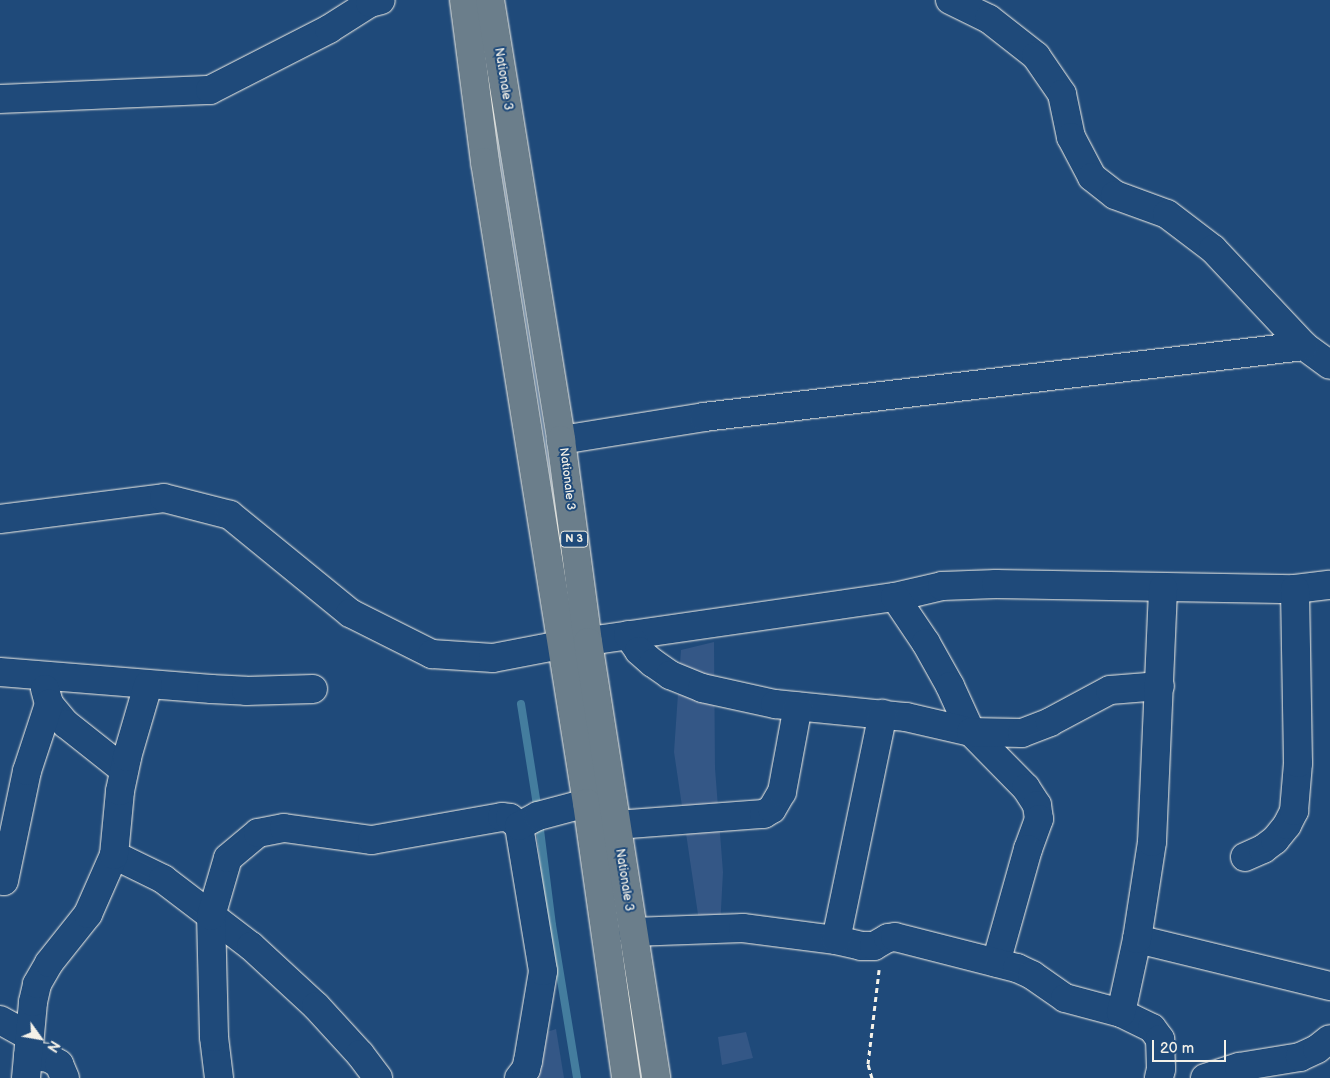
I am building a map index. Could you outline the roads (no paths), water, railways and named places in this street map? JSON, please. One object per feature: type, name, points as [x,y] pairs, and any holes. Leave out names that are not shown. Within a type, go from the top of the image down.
[{"type":"main road","name":"N 3","points":[[464,0],[485,162],[586,803],[626,1078]]},
{"type":"main road","name":"Nationale 3","points":[[490,0],[561,440],[588,642],[656,1078]]},
{"type":"street","points":[[0,99],[210,90],[330,29],[370,3],[381,0]]},
{"type":"street","points":[[950,0],[989,19],[1036,56],[1062,94],[1071,138],[1092,178],[1115,195],[1167,214],[1213,249],[1304,346],[1330,365]]},
{"type":"street","points":[[561,440],[704,416],[1304,346]]},
{"type":"street","points":[[0,519],[164,498],[230,515],[350,613],[432,654],[493,658],[560,645],[896,597],[942,586],[996,584],[1296,589],[1330,585]]},
{"type":"street","points":[[1121,1013],[1137,939],[1152,842],[1163,588]]},
{"type":"street","points":[[1245,857],[1263,849],[1275,840],[1287,825],[1294,811],[1298,763],[1296,589]]},
{"type":"street","points":[[896,597],[931,652],[971,732],[1026,788],[1038,804],[1040,819],[1028,850],[996,963]]},
{"type":"street","points":[[628,635],[639,651],[653,663],[685,682],[775,704],[883,714],[930,722],[971,732],[1022,733],[1050,722],[1110,690],[1160,686]]},
{"type":"street","points":[[0,672],[96,678],[148,685],[246,691],[313,689]]},
{"type":"street","points":[[42,675],[49,704],[66,724],[124,770]]},
{"type":"street","points":[[28,1057],[37,984],[49,963],[88,914],[114,855],[124,770],[148,685]]},
{"type":"street","points":[[0,879],[4,881],[27,770],[49,704]]},
{"type":"street","points":[[616,825],[764,814],[772,809],[782,792],[798,706]]},
{"type":"street","points":[[836,940],[883,714]]},
{"type":"street","points":[[518,826],[538,816],[586,803]]},
{"type":"street","points":[[219,1078],[214,1037],[211,916],[228,858],[258,833],[284,828],[372,840],[502,817],[510,818],[518,826],[543,971],[528,1061],[526,1069],[519,1078]]},
{"type":"street","points":[[114,855],[163,879],[251,946],[316,1006],[360,1054],[378,1078]]},
{"type":"street","points":[[632,932],[700,928],[743,928],[836,940],[861,946],[874,946],[888,938],[894,937],[1017,968],[1032,975],[1065,998],[1121,1013],[1152,1028],[1160,1039],[1161,1069],[1158,1078]]},
{"type":"street","points":[[1137,939],[1192,954],[1259,967],[1330,986]]},
{"type":"street","points":[[0,1020],[28,1057]]},
{"type":"street","points":[[1205,1078],[1239,1067],[1300,1057],[1317,1049],[1330,1039]]},
{"type":"street","points":[[28,1057],[49,1058],[60,1064],[65,1078]]},
{"type":"waterway","points":[[521,704],[538,811]]},
{"type":"waterway","points":[[539,822],[552,925],[577,1078]]}]
